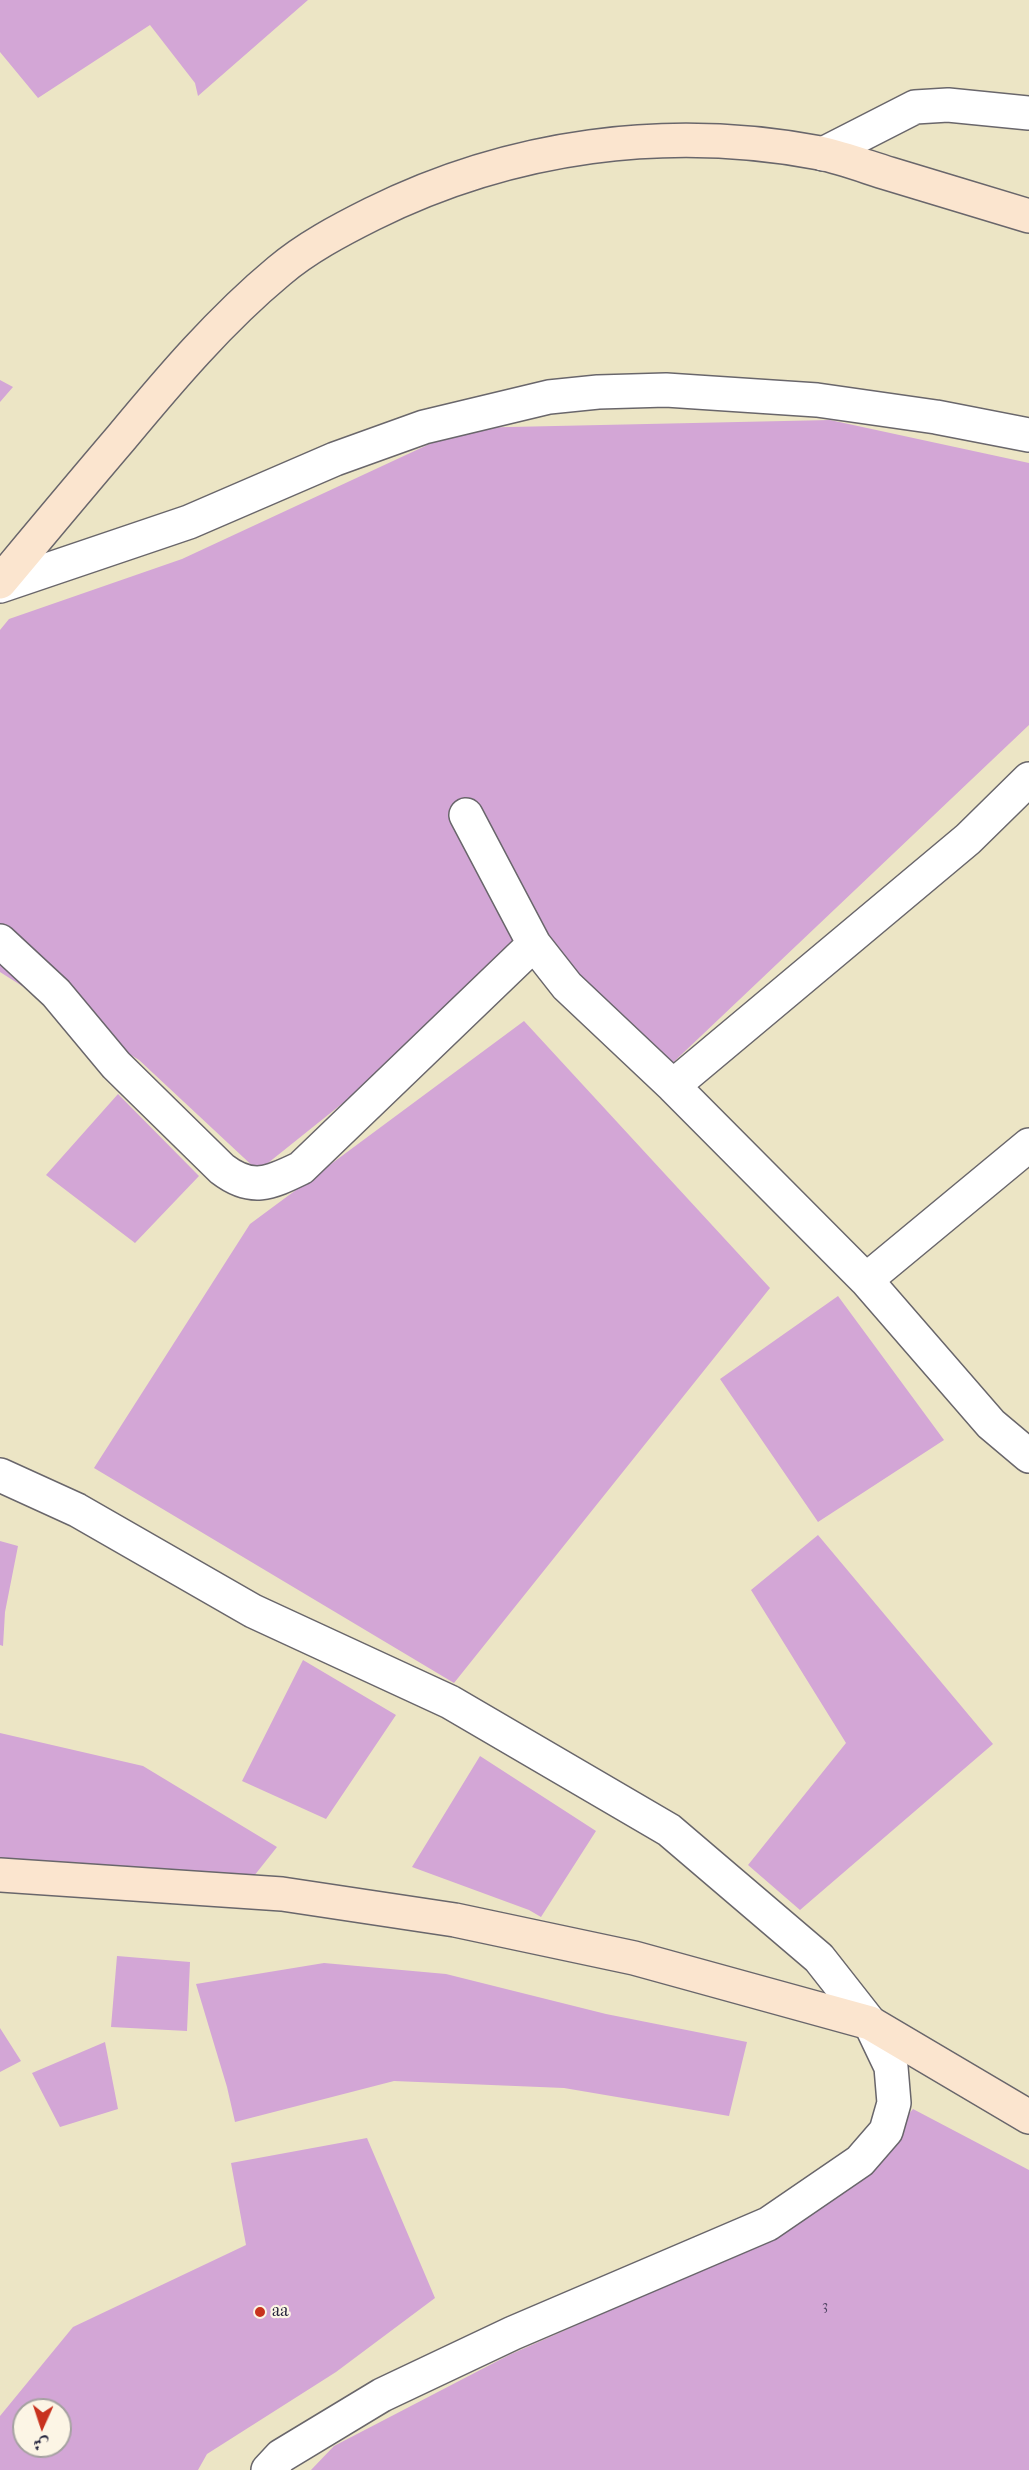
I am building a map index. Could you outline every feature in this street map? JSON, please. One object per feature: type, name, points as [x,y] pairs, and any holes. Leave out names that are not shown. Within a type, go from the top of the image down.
[{"type":"street","points":[[823,154],[915,107],[948,105],[1029,113]]},
{"type":"street","points":[[0,584],[166,384],[231,315],[281,268],[341,230],[405,198],[471,172],[540,154],[610,143],[681,139],[753,143],[823,154],[1029,216]]},
{"type":"street","points":[[0,584],[189,522],[335,459],[424,427],[549,397],[598,392],[666,390],[816,400],[936,417],[1029,435]]},
{"type":"street","points":[[673,1086],[968,839],[1029,779]]},
{"type":"street","points":[[466,815],[534,944],[567,986],[673,1086],[866,1280],[991,1424],[1029,1455]]},
{"type":"street","points":[[0,941],[56,993],[116,1065],[222,1169],[236,1180],[252,1183],[271,1182],[301,1168],[534,944]]},
{"type":"street","points":[[866,1280],[1029,1145]]},
{"type":"street","points":[[0,1475],[76,1510],[253,1611],[450,1702],[669,1830],[819,1958],[870,2023],[891,2067],[894,2103],[886,2132],[860,2161],[768,2224],[513,2333],[382,2396],[280,2456],[268,2470]]},
{"type":"street","points":[[0,1875],[282,1894],[455,1920],[634,1958],[870,2023],[1029,2117]]},
{"type":"building","points":[[0,0],[308,0],[198,96],[195,83],[150,25],[38,98],[0,52]]},
{"type":"building","points":[[0,380],[13,387],[0,402]]},
{"type":"building","points":[[830,420],[1029,463],[1029,725],[662,1073],[546,948],[519,962],[258,1171],[139,1060],[0,972],[0,630],[9,619],[182,559],[464,428]]},
{"type":"building","points":[[524,1021],[770,1288],[454,1683],[94,1468],[250,1224]]},
{"type":"building","points":[[118,1094],[199,1176],[135,1243],[46,1175]]},
{"type":"building","points":[[838,1296],[944,1440],[818,1522],[720,1379]]},
{"type":"building","points":[[818,1535],[993,1744],[800,1910],[748,1865],[846,1743],[751,1590]]},
{"type":"building","points":[[0,1541],[18,1546],[5,1612],[3,1646],[0,1645]]},
{"type":"building","points":[[303,1660],[396,1715],[326,1819],[242,1781]]},
{"type":"building","points":[[0,1733],[143,1766],[277,1847],[246,1886],[0,1868]]},
{"type":"building","points":[[480,1756],[596,1831],[541,1917],[529,1910],[412,1867]]},
{"type":"building","points":[[117,1956],[190,1962],[187,2031],[111,2027]]},
{"type":"building","points":[[324,1963],[446,1974],[606,2014],[747,2042],[729,2116],[564,2088],[394,2081],[235,2122],[227,2087],[196,1984]]},
{"type":"building","points":[[0,2028],[21,2061],[0,2072]]},
{"type":"building","points":[[105,2042],[118,2109],[60,2127],[32,2073]]},
{"type":"building","points":[[913,2109],[1029,2170],[1029,2470],[311,2470],[334,2446],[509,2355],[731,2257],[839,2197]]},
{"type":"building","name":"aa","points":[[367,2138],[435,2298],[336,2372],[207,2454],[198,2470],[0,2470],[0,2416],[12,2401],[12,2458],[72,2458],[72,2398],[15,2398],[73,2327],[246,2245],[231,2163]]},
{"type":"place","name":"aa","points":[[260,2312]]}]
